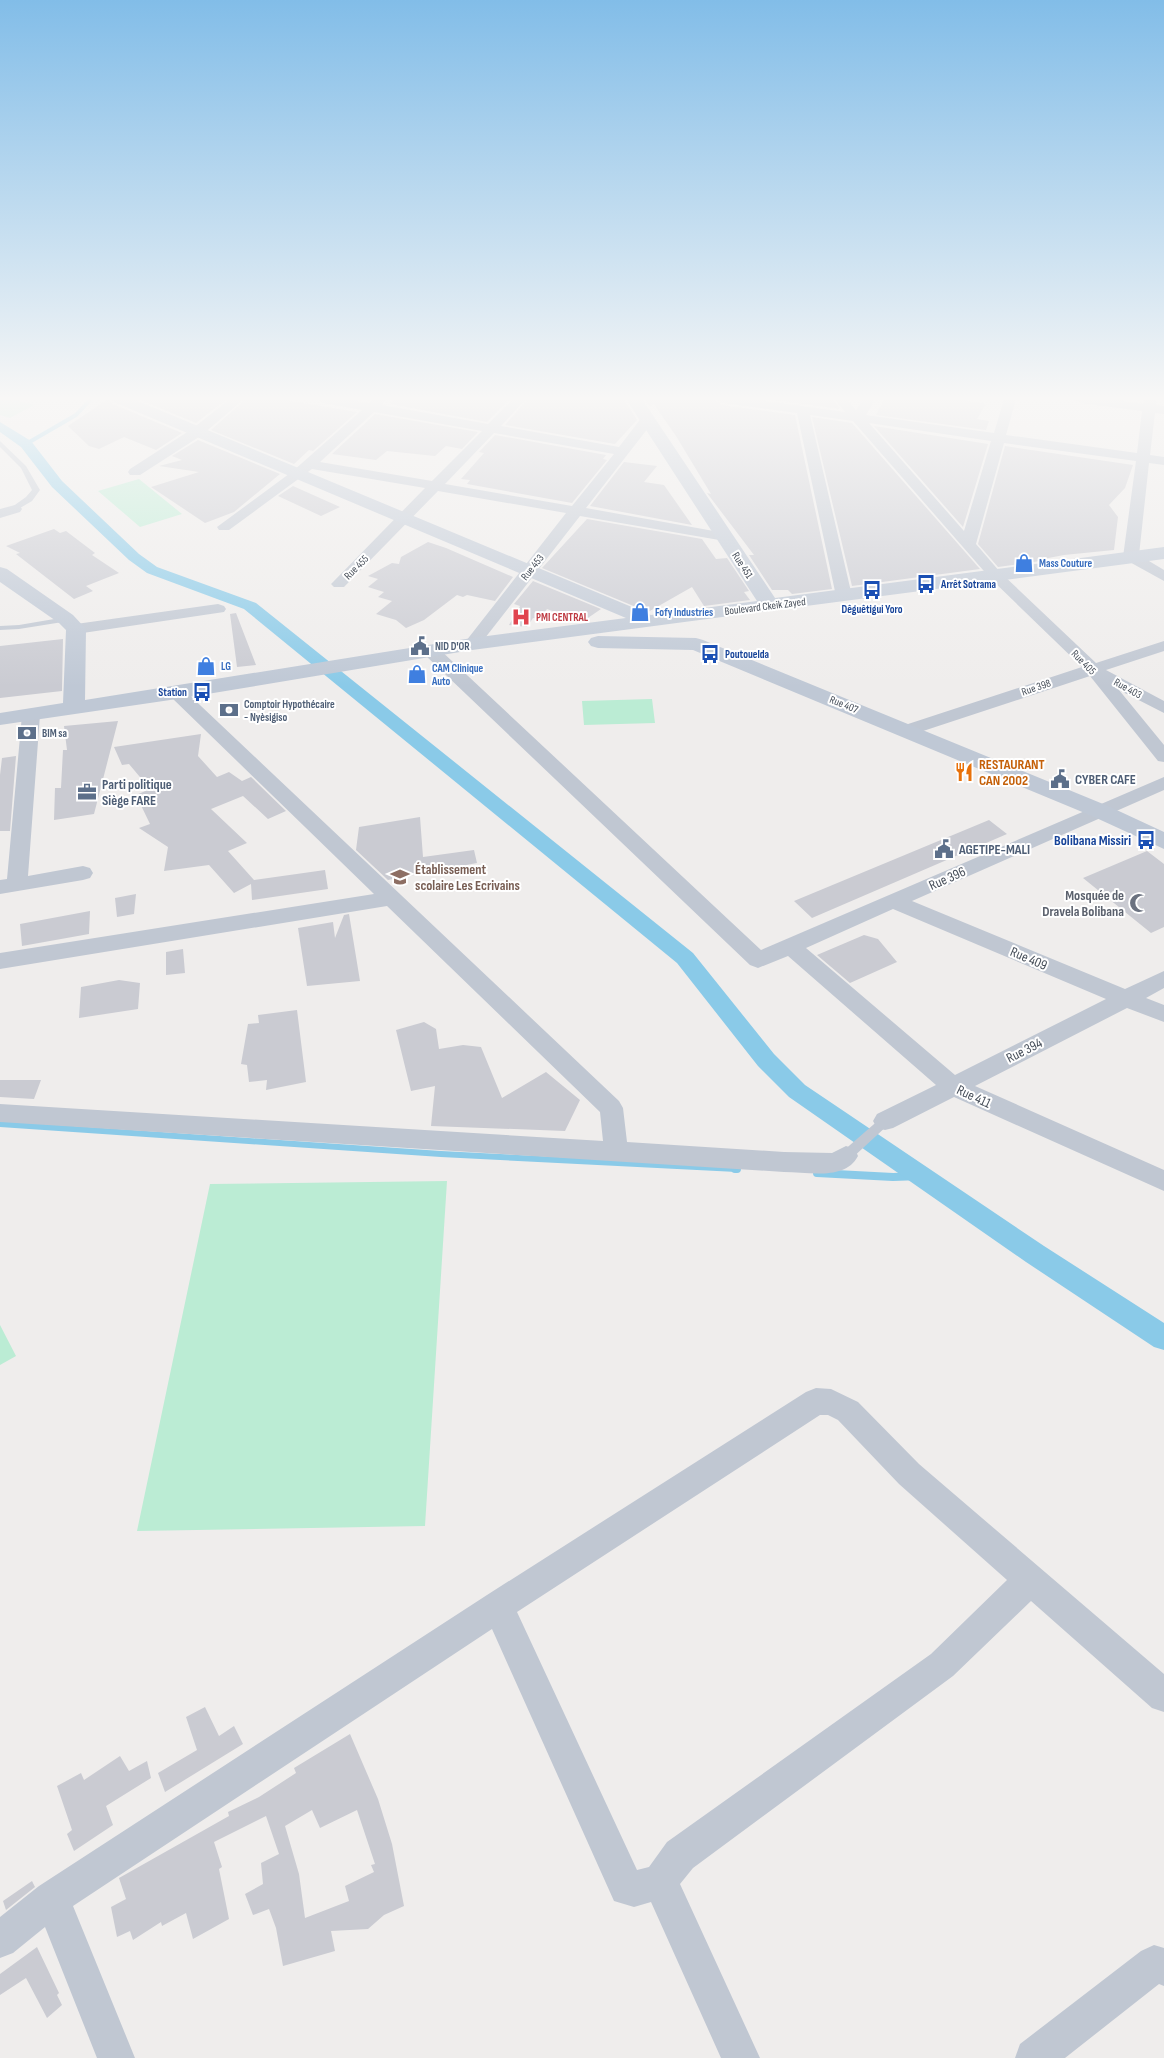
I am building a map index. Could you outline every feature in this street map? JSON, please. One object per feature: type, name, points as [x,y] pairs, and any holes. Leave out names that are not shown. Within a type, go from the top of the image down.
[{"type":"main road","points":[[356,495],[405,519],[650,621],[696,644]]},
{"type":"main road","name":"Rue 451","points":[[697,495],[770,606]]},
{"type":"main road","name":"Boulevard Ckeik Zayed","points":[[0,720],[472,644],[1164,553]]},
{"type":"main road","points":[[3,577],[71,624],[74,708]]},
{"type":"main road","name":"Rue 407","points":[[509,639],[696,644],[908,730],[1100,811],[1164,841]]},
{"type":"street","points":[[224,527],[268,495]]},
{"type":"street","name":"Rue 455","points":[[339,584],[405,519],[426,495]]},
{"type":"street","points":[[485,495],[725,537]]},
{"type":"street","name":"Rue 453","points":[[472,644],[588,495]]},
{"type":"street","points":[[822,495],[844,596]]},
{"type":"street","name":"Rue 405","points":[[925,495],[995,575],[1092,668],[1164,757]]},
{"type":"street","points":[[968,544],[982,495]]},
{"type":"street","points":[[1138,495],[1131,557],[1164,576]]},
{"type":"street","points":[[0,514],[15,510]]},
{"type":"street","points":[[71,624],[218,609]]},
{"type":"street","name":"Rue 398","points":[[908,730],[1092,668],[1164,646]]},
{"type":"street","name":"Rue 396","points":[[431,651],[758,960],[1164,783]]},
{"type":"street","name":"Rue 403","points":[[1092,668],[1164,708]]},
{"type":"street","points":[[177,693],[611,1108],[616,1150]]},
{"type":"street","points":[[31,715],[8,886],[83,873]]},
{"type":"street","points":[[0,961],[391,898]]},
{"type":"street","name":"Rue 409","points":[[893,901],[1164,1014]]},
{"type":"street","name":"Rue 411","points":[[790,946],[953,1086],[1164,1181]]},
{"type":"street","name":"Rue 394","points":[[884,1121],[1164,979]]},
{"type":"street","points":[[0,1113],[784,1162],[836,1163],[846,1156]]},
{"type":"street","points":[[0,1940],[52,1899],[498,1606],[816,1401],[831,1402],[848,1411],[910,1474],[1164,1696]]},
{"type":"street","points":[[498,1606],[627,1888],[634,1890],[660,1881],[680,1855],[942,1665],[1011,1600],[1030,1578]]},
{"type":"street","points":[[660,1881],[741,2058]]},
{"type":"street","points":[[52,1899],[109,2055]]},
{"type":"street","points":[[1040,2056],[1154,1964],[1164,1967]]},
{"type":"lane","points":[[15,510],[32,495]]},
{"type":"lane","points":[[0,628],[71,624]]},
{"type":"lane","points":[[846,1156],[884,1121]]},
{"type":"green space","points":[[103,495],[159,495],[182,514],[140,527]]},
{"type":"green space","points":[[652,699],[655,723],[584,725],[582,701]]},
{"type":"green space","points":[[447,1181],[425,1526],[137,1531],[210,1184]]},
{"type":"green space","points":[[0,1325],[16,1356],[0,1365]]},
{"type":"building","points":[[163,495],[255,495],[234,512],[205,523]]},
{"type":"building","points":[[313,495],[340,507],[321,516],[278,496]]},
{"type":"building","points":[[528,495],[578,495],[572,503]]},
{"type":"building","points":[[598,495],[671,495],[692,525],[590,506]]},
{"type":"building","points":[[709,495],[812,495],[832,589],[792,594],[788,590],[772,590],[749,555],[754,555]]},
{"type":"building","points":[[830,495],[915,495],[980,569],[852,586]]},
{"type":"building","points":[[935,495],[973,495],[963,527]]},
{"type":"building","points":[[991,495],[1118,495],[1109,505],[1118,517],[1114,550],[1064,555],[1038,560],[1040,561],[998,567],[978,544]]},
{"type":"building","points":[[587,519],[702,539],[716,559],[727,558],[749,591],[744,592],[750,600],[704,606],[692,587],[648,612],[542,568]]},
{"type":"building","points":[[54,529],[60,533],[66,531],[95,553],[92,555],[119,573],[86,586],[93,591],[74,599],[16,554],[20,553],[6,546]]},
{"type":"building","points":[[428,542],[513,577],[495,601],[467,595],[463,597],[457,595],[424,620],[406,628],[396,620],[376,614],[392,601],[378,597],[384,592],[368,587],[378,579],[368,576],[392,563],[399,564],[401,557]]},
{"type":"building","points":[[533,581],[601,609],[582,622],[547,609],[540,619],[533,618],[527,627],[509,625],[520,606],[514,604]]},
{"type":"building","points":[[236,613],[256,665],[237,667],[230,614]]},
{"type":"building","points":[[63,639],[62,691],[0,698],[0,646]]},
{"type":"building","points":[[118,721],[94,814],[54,820],[55,788],[61,788],[63,750],[67,750],[64,726]]},
{"type":"building","points":[[201,734],[198,756],[217,777],[229,772],[242,781],[251,777],[286,811],[268,819],[243,796],[211,809],[247,843],[228,851],[254,880],[325,870],[328,889],[252,900],[251,884],[234,893],[209,865],[164,871],[168,847],[139,828],[150,824],[136,795],[150,789],[129,764],[122,765],[114,747]]},
{"type":"building","points":[[16,756],[10,831],[0,831],[0,775],[2,758]]},
{"type":"building","points":[[420,817],[423,857],[474,850],[477,863],[388,880],[356,850],[359,827]]},
{"type":"building","points":[[989,820],[1007,834],[812,918],[794,901]]},
{"type":"building","name":"Mosquée de Dravela Bolibana","points":[[1147,851],[1164,864],[1164,927],[1151,933],[1083,878]]},
{"type":"building","points":[[136,894],[134,914],[117,917],[115,898]]},
{"type":"building","points":[[90,911],[89,934],[22,946],[20,924]]},
{"type":"building","points":[[349,914],[360,981],[307,986],[298,928],[333,922],[335,938],[344,915]]},
{"type":"building","points":[[864,935],[878,939],[897,962],[850,983],[817,955]]},
{"type":"building","points":[[183,949],[185,973],[166,975],[166,952]]},
{"type":"building","points":[[119,980],[140,983],[138,1009],[79,1018],[81,987]]},
{"type":"building","points":[[297,1010],[306,1082],[266,1090],[267,1080],[249,1082],[247,1065],[241,1064],[248,1024],[259,1023],[258,1015]]},
{"type":"building","points":[[424,1022],[436,1029],[439,1049],[463,1045],[481,1047],[502,1098],[546,1072],[580,1100],[565,1131],[431,1126],[435,1086],[411,1091],[396,1030]]},
{"type":"building","points":[[0,1080],[41,1080],[34,1099],[0,1097]]},
{"type":"building","points":[[205,1707],[219,1736],[234,1726],[243,1744],[165,1792],[158,1773],[197,1750],[186,1717]]},
{"type":"building","points":[[350,1734],[378,1799],[392,1844],[404,1906],[384,1915],[368,1929],[331,1931],[335,1951],[283,1966],[276,1928],[269,1909],[253,1915],[245,1894],[263,1884],[261,1863],[279,1854],[266,1816],[214,1842],[222,1867],[219,1869],[229,1919],[193,1939],[186,1913],[162,1926],[161,1922],[133,1940],[130,1931],[117,1937],[111,1907],[126,1899],[119,1878],[229,1816],[228,1812],[259,1797],[296,1773],[294,1768]],"holes":[[[312,1810],[320,1828],[357,1810],[375,1864],[371,1865],[374,1872],[345,1886],[349,1901],[305,1918],[299,1874],[285,1826]]]},
{"type":"building","points":[[120,1756],[129,1771],[147,1761],[151,1778],[106,1806],[113,1825],[74,1851],[67,1834],[72,1830],[57,1786],[81,1773],[84,1780]]},
{"type":"building","points":[[32,1881],[35,1887],[6,1910],[3,1901]]},
{"type":"building","points":[[37,1947],[59,1993],[57,1995],[62,2005],[47,2018],[26,1978],[0,1995],[0,1974]]},
{"type":"waterway","points":[[69,495],[134,557],[152,570],[250,606],[685,958],[766,1060],[797,1091],[1035,1254],[1164,1338]]},
{"type":"waterway","points":[[0,1124],[441,1154],[737,1169],[735,1169]]},
{"type":"waterway","points":[[817,1173],[893,1177],[921,1176]]},
{"type":"place","name":"Mass Couture","points":[[1024,563]]},
{"type":"place","name":"Arrêt Sotrama","points":[[926,584]]},
{"type":"place","name":"Dêguêtigui Yoro","points":[[872,590]]},
{"type":"place","name":"Fofy Industries","points":[[640,612]]},
{"type":"place","name":"PMI CENTRAL","points":[[521,617]]},
{"type":"place","name":"NID D'OR","points":[[420,646]]},
{"type":"place","name":"Poutouelda","points":[[710,654]]},
{"type":"place","name":"LG","points":[[206,666]]},
{"type":"place","name":"CAM Clinique Auto","points":[[417,674]]},
{"type":"place","name":"Station","points":[[202,692]]},
{"type":"place","name":"Comptoir Hypothécaire - Nyèsigiso","points":[[229,710]]},
{"type":"place","name":"BIM sa","points":[[27,733]]},
{"type":"place","name":"RESTAURANT CAN 2002","points":[[964,772]]},
{"type":"place","name":"CYBER CAFE","points":[[1060,779]]},
{"type":"place","name":"Parti politique Siège FARE","points":[[87,792]]},
{"type":"place","name":"Bolibana Missiri","points":[[1146,840]]},
{"type":"place","name":"AGETIPE-MALI","points":[[944,849]]},
{"type":"place","name":"Établissement scolaire Les Ecrivains","points":[[400,877]]},
{"type":"place","name":"Mosquée de Dravela Bolibana","points":[[1139,903]]}]
